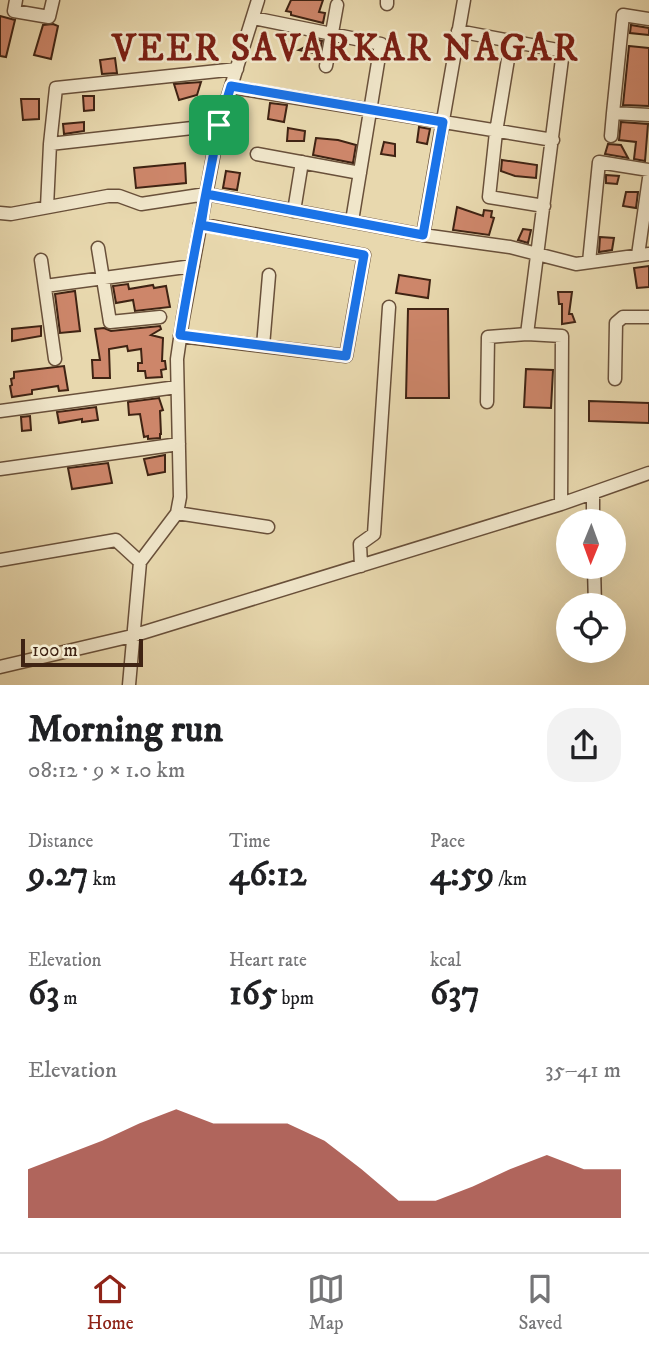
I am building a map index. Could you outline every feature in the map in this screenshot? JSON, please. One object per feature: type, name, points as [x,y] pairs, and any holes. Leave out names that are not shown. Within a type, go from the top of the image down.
[{"type":"street","points":[[16,0],[14,11],[49,17],[53,0]]},
{"type":"street","points":[[130,685],[140,562],[177,513],[180,497],[177,359],[192,266],[219,125],[258,0]]},
{"type":"street","points":[[423,235],[464,0]]},
{"type":"street","points":[[326,66],[337,5]]},
{"type":"street","points":[[611,136],[624,15],[649,19]]},
{"type":"street","points":[[253,18],[381,44],[352,221]]},
{"type":"street","points":[[458,31],[563,51],[527,334]]},
{"type":"street","points":[[511,41],[489,197],[544,206]]},
{"type":"street","points":[[47,207],[56,88],[237,69]]},
{"type":"street","points":[[231,86],[552,140]]},
{"type":"street","points":[[613,113],[649,115]]},
{"type":"street","points":[[50,144],[219,125]]},
{"type":"street","points":[[257,154],[359,173]]},
{"type":"street","points":[[294,211],[302,162]]},
{"type":"street","points":[[589,262],[599,162],[649,170]]},
{"type":"street","points":[[0,213],[10,214],[108,196],[119,196],[141,204],[206,194],[423,235],[510,247],[576,264],[643,255],[649,178]]},
{"type":"street","points":[[180,335],[346,356],[364,255],[201,225]]},
{"type":"street","points":[[98,248],[110,322],[159,317]]},
{"type":"street","points":[[41,260],[55,359]]},
{"type":"street","points":[[45,286],[192,266]]},
{"type":"street","points":[[263,346],[269,275]]},
{"type":"street","points":[[361,566],[360,544],[374,534],[389,307]]},
{"type":"street","points":[[615,379],[616,323],[623,317],[649,317]]},
{"type":"street","points":[[487,402],[488,337],[527,334],[562,336],[561,504]]},
{"type":"street","points":[[0,411],[177,387]]},
{"type":"street","points":[[0,469],[178,444]]},
{"type":"street","points":[[0,667],[132,636],[561,504],[649,472]]},
{"type":"street","points":[[593,493],[593,509]]},
{"type":"street","points":[[177,513],[268,527]]},
{"type":"street","points":[[0,560],[116,540],[140,562]]},
{"type":"building","points":[[291,0],[323,0],[319,12],[325,13],[323,23],[291,15],[291,12],[286,11]]},
{"type":"building","points":[[0,16],[15,20],[6,57],[0,56]]},
{"type":"building","points":[[43,25],[58,26],[51,59],[34,55]]},
{"type":"building","points":[[631,25],[649,28],[649,35],[630,33]]},
{"type":"building","points":[[318,40],[322,41],[319,54],[299,50]]},
{"type":"building","points":[[629,46],[649,48],[649,106],[623,105]]},
{"type":"building","points":[[115,58],[117,73],[102,74],[100,60]]},
{"type":"building","points":[[201,82],[197,95],[179,100],[174,84]]},
{"type":"building","points":[[83,96],[94,96],[94,110],[84,111]]},
{"type":"building","points":[[21,99],[39,99],[39,119],[23,120]]},
{"type":"building","points":[[270,103],[287,105],[284,122],[268,119]]},
{"type":"building","points":[[84,122],[84,131],[64,134],[63,124]]},
{"type":"building","points":[[621,122],[648,124],[645,161],[634,159],[636,142],[619,140]]},
{"type":"building","points":[[419,127],[430,129],[427,144],[417,142]]},
{"type":"building","points":[[288,128],[305,131],[304,141],[287,141]]},
{"type":"building","points":[[316,138],[356,145],[353,163],[313,155]]},
{"type":"building","points":[[384,142],[395,144],[395,156],[381,154]]},
{"type":"building","points":[[608,144],[621,145],[628,158],[605,154]]},
{"type":"building","points":[[502,160],[537,165],[536,178],[515,176],[501,171]]},
{"type":"building","points":[[185,163],[186,183],[136,188],[134,168]]},
{"type":"building","points":[[226,171],[240,173],[237,190],[223,188]]},
{"type":"building","points":[[606,175],[619,176],[617,184],[606,183]]},
{"type":"building","points":[[626,192],[638,192],[636,208],[623,206]]},
{"type":"building","points":[[457,207],[483,216],[484,210],[492,211],[491,217],[494,218],[489,235],[453,230]]},
{"type":"building","points":[[523,229],[531,230],[528,243],[518,240]]},
{"type":"building","points":[[600,237],[614,238],[612,250],[599,252]]},
{"type":"building","points":[[649,266],[649,287],[637,288],[634,268]]},
{"type":"building","points":[[399,275],[430,280],[428,298],[396,293]]},
{"type":"building","points":[[128,284],[129,289],[166,286],[170,307],[135,311],[133,300],[116,303],[113,286]]},
{"type":"building","points":[[75,291],[80,331],[60,333],[55,294]]},
{"type":"building","points":[[558,292],[572,292],[569,314],[572,314],[575,322],[562,324],[562,304],[559,304]]},
{"type":"building","points":[[408,309],[448,309],[449,398],[406,398]]},
{"type":"building","points":[[41,326],[41,336],[12,341],[12,329]]},
{"type":"building","points":[[160,326],[161,329],[151,335],[163,338],[162,361],[165,361],[166,369],[161,370],[162,377],[146,378],[145,371],[138,371],[138,363],[142,363],[141,349],[128,351],[127,346],[109,349],[110,378],[93,378],[92,360],[100,360],[95,329],[104,328],[111,331]]},
{"type":"building","points":[[64,366],[68,390],[59,391],[58,386],[32,390],[32,394],[12,397],[10,386],[14,372]]},
{"type":"building","points":[[526,369],[553,370],[551,408],[524,407]]},
{"type":"building","points":[[159,398],[163,410],[160,411],[160,438],[148,439],[148,436],[144,437],[140,414],[129,415],[128,402]]},
{"type":"building","points":[[589,401],[649,403],[649,423],[589,421]]},
{"type":"building","points":[[96,407],[98,420],[82,422],[82,419],[59,423],[57,412]]},
{"type":"building","points":[[30,416],[31,430],[22,431],[21,417]]},
{"type":"building","points":[[165,455],[165,472],[148,475],[144,459]]},
{"type":"building","points":[[108,463],[112,483],[72,489],[68,468]]},
{"type":"district","name":"VEER SAVARKAR NAGAR","points":[[346,49]]},
{"type":"route","points":[[219,125],[206,194],[201,225],[180,335],[346,356],[364,255],[201,225],[206,194],[423,235],[443,122],[231,86],[219,125]]}]
